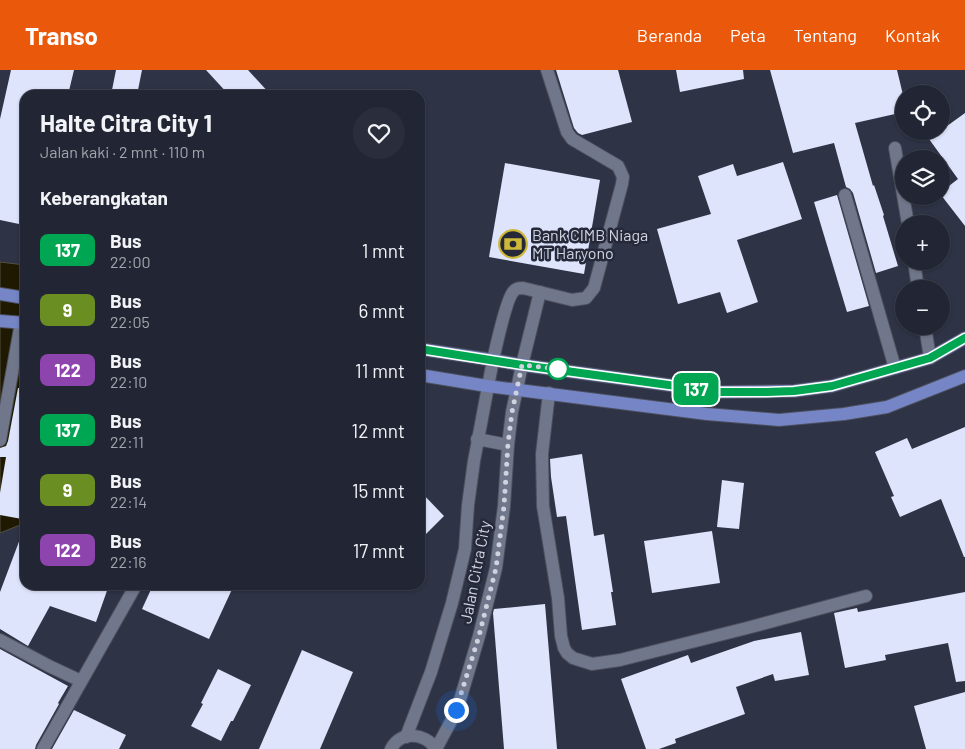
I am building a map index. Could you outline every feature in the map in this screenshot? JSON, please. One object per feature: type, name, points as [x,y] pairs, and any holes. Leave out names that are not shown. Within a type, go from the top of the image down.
[{"type":"main road","points":[[0,294],[20,297]]},
{"type":"main road","points":[[0,321],[20,323]]},
{"type":"main road","points":[[425,350],[720,392],[794,391],[832,386],[930,358],[965,338]]},
{"type":"main road","points":[[425,376],[487,386],[707,414],[779,420],[844,414],[887,407],[965,376]]},
{"type":"street","points":[[540,292],[572,300],[586,298],[594,288],[623,177],[618,166],[572,139],[567,132],[547,70]]},
{"type":"street","points":[[895,148],[906,215]]},
{"type":"street","points":[[845,195],[895,368]]},
{"type":"street","name":"Jalan Citra City","points":[[406,737],[431,672],[452,603],[464,549],[477,439],[487,386],[508,301],[514,290],[518,288],[540,292],[522,365],[508,444],[504,506],[496,568],[479,636],[456,710],[436,749]]},
{"type":"street","points":[[926,335],[930,358]]},
{"type":"street","points":[[0,440],[20,338]]},
{"type":"street","points":[[549,393],[542,454],[543,506],[558,598],[561,636],[564,648],[574,658],[592,664],[620,660],[866,596]]},
{"type":"street","points":[[477,439],[508,444]]},
{"type":"street","points":[[44,749],[133,590]]},
{"type":"street","points":[[0,640],[81,681]]},
{"type":"street","points":[[391,749],[400,739],[417,736],[425,738],[436,749]]},
{"type":"shaded area","points":[[0,262],[20,264],[20,525],[0,533]]},
{"type":"building","points":[[11,70],[74,70],[69,90],[20,90],[19,224],[0,220],[0,119]]},
{"type":"building","points":[[116,70],[142,70],[138,90],[112,90]]},
{"type":"building","points":[[206,70],[248,70],[266,90],[224,90]]},
{"type":"building","points":[[556,70],[618,70],[632,122],[582,135],[578,133],[574,128]]},
{"type":"building","points":[[676,70],[743,70],[744,79],[680,92]]},
{"type":"building","points":[[770,70],[897,70],[901,85],[895,85],[895,114],[855,123],[873,186],[884,215],[895,256],[895,267],[876,273],[853,193],[846,187],[834,143],[793,153]]},
{"type":"building","points":[[965,113],[965,226],[949,205],[950,185],[958,179],[950,168],[950,150],[937,150],[930,140],[950,140],[950,124]]},
{"type":"building","points":[[783,162],[802,219],[737,240],[758,302],[727,313],[720,292],[678,304],[657,229],[711,214],[698,176],[733,164],[737,176]]},
{"type":"building","points":[[505,163],[600,180],[584,274],[489,257]]},
{"type":"building","points":[[837,195],[869,306],[847,312],[814,202]]},
{"type":"building","points":[[18,388],[20,388],[20,519],[0,515],[0,493],[6,457],[0,457],[0,448],[6,446]]},
{"type":"building","points":[[965,427],[964,557],[941,499],[900,517],[891,497],[894,496],[875,452],[907,438],[912,449]]},
{"type":"building","points":[[582,454],[594,536],[604,534],[616,625],[582,630],[566,516],[557,517],[550,459]]},
{"type":"building","points":[[722,480],[744,483],[739,529],[717,527]]},
{"type":"building","points":[[425,496],[444,516],[425,535]]},
{"type":"building","points":[[712,531],[720,583],[652,593],[644,541]]},
{"type":"building","points":[[20,539],[20,590],[107,590],[96,622],[50,606],[28,646],[0,629],[0,592]]},
{"type":"building","points":[[151,590],[232,590],[209,639],[142,609]]},
{"type":"building","points":[[965,592],[965,681],[956,682],[948,643],[885,655],[886,660],[845,668],[834,613],[857,608],[858,612]]},
{"type":"building","points":[[545,604],[557,749],[504,749],[494,609]]},
{"type":"building","points":[[801,632],[809,675],[775,681],[773,674],[736,687],[745,714],[675,739],[676,743],[659,749],[646,749],[621,679],[688,655],[691,663],[754,641]]},
{"type":"building","points":[[0,649],[68,686],[35,749],[0,749]]},
{"type":"building","points":[[302,650],[353,672],[320,749],[259,749]]},
{"type":"building","points":[[218,669],[251,685],[221,741],[191,726]]},
{"type":"building","points":[[965,692],[965,749],[926,749],[914,706]]},
{"type":"building","points":[[74,710],[126,735],[119,749],[52,749]]},
{"type":"bus line","name":"137","points":[[425,350],[720,392],[767,392],[832,386],[930,358],[965,338]]},
{"type":"place","name":"Bank CIMB Niaga MT Haryono","points":[[513,244]]},
{"type":"route","points":[[456,710],[479,636],[496,568],[504,506],[512,412],[522,365],[558,369]]}]
